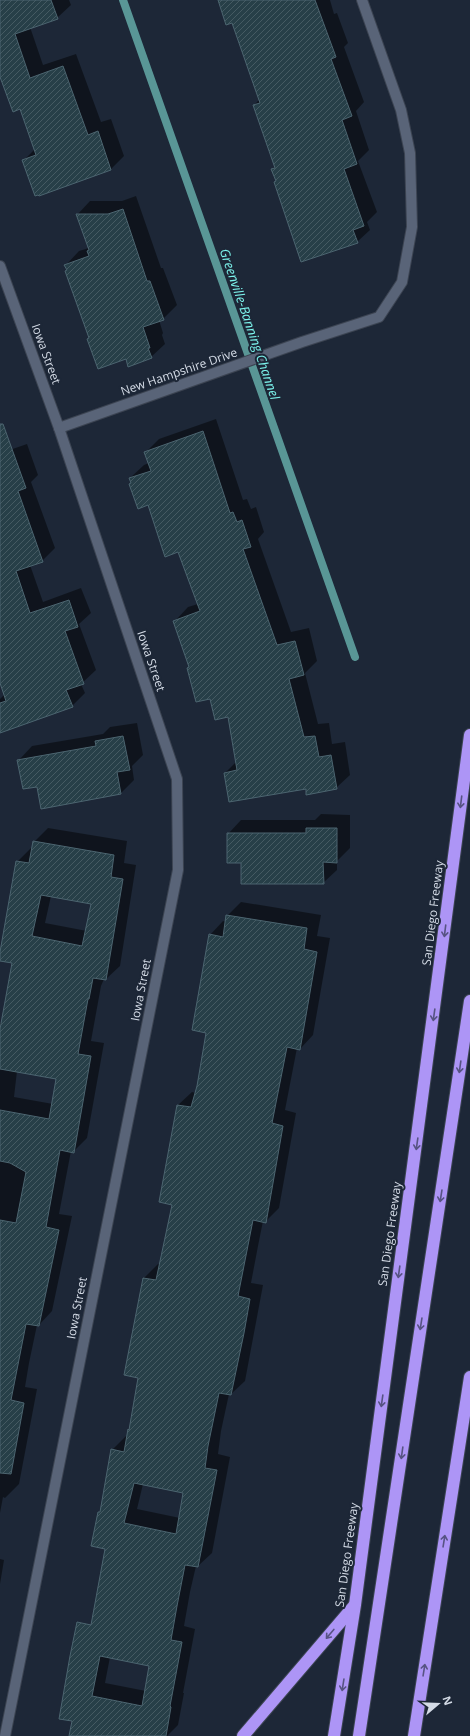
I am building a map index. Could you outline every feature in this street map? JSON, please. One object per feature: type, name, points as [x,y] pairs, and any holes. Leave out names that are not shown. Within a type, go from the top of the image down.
[{"type":"highway","name":"San Diego Freeway","points":[[334,1736],[355,1605],[470,735]]},
{"type":"highway","points":[[359,1736],[470,1001]]},
{"type":"highway","points":[[414,1736],[470,1376]]},
{"type":"highway","points":[[243,1736],[355,1605]]},
{"type":"street","name":"New Hampshire Drive","points":[[59,428],[302,342],[379,317],[402,282],[412,227],[410,153],[401,110],[362,0]]},
{"type":"street","name":"Iowa Street","points":[[0,266],[59,428],[177,779],[178,870],[5,1736]]},
{"type":"building","points":[[0,0],[51,0],[58,19],[15,34],[30,78],[63,66],[88,135],[98,131],[111,170],[39,196],[35,196],[22,160],[36,155],[20,109],[13,112],[0,77]]},
{"type":"building","points":[[218,0],[315,0],[336,57],[331,59],[352,116],[342,120],[357,164],[344,169],[364,226],[353,230],[358,243],[301,262],[274,182],[276,181],[271,169],[275,168],[253,105],[260,103],[232,23],[226,25]]},
{"type":"building","points":[[123,209],[147,281],[150,281],[164,320],[143,327],[152,358],[128,367],[126,359],[98,369],[87,339],[89,338],[65,271],[67,270],[64,265],[89,256],[87,251],[89,250],[76,214],[108,214]]},
{"type":"building","points":[[0,424],[3,424],[26,488],[18,491],[43,562],[16,571],[30,613],[69,600],[78,627],[65,631],[84,684],[66,690],[73,707],[0,733],[0,703],[6,701],[0,683]]},
{"type":"building","points":[[203,431],[230,513],[233,512],[237,522],[242,520],[251,547],[243,549],[277,645],[295,641],[304,675],[289,679],[304,737],[315,736],[319,757],[331,755],[337,789],[306,795],[306,789],[229,802],[224,773],[237,770],[228,717],[215,720],[210,699],[196,702],[187,668],[189,667],[173,621],[200,611],[178,552],[165,557],[148,505],[138,509],[129,484],[131,483],[129,478],[151,471],[144,452]]},
{"type":"building","points":[[123,736],[130,770],[117,772],[121,794],[41,809],[37,787],[23,789],[17,760],[96,746],[95,741]]},
{"type":"building","points":[[306,828],[337,828],[337,863],[323,862],[324,884],[241,884],[241,863],[227,863],[227,833],[306,833]]},
{"type":"building","points":[[33,841],[114,855],[111,877],[123,879],[106,980],[93,978],[88,999],[78,1054],[91,1056],[74,1153],[60,1150],[46,1227],[59,1230],[39,1326],[26,1324],[11,1400],[24,1403],[11,1474],[0,1473],[0,1220],[16,1223],[26,1172],[10,1163],[0,1161],[0,1110],[49,1119],[56,1079],[0,1069],[0,1029],[12,963],[0,961],[0,952],[16,861],[29,863]],"holes":[[[41,895],[91,904],[82,946],[32,936]]]},
{"type":"building","points":[[226,915],[307,928],[304,949],[317,952],[300,1050],[287,1047],[272,1123],[283,1126],[266,1223],[253,1220],[238,1296],[250,1299],[244,1333],[231,1395],[219,1393],[208,1446],[205,1468],[217,1470],[198,1567],[185,1565],[177,1606],[171,1640],[182,1642],[166,1736],[69,1736],[72,1721],[59,1719],[70,1656],[77,1622],[91,1625],[105,1549],[91,1546],[98,1512],[100,1512],[111,1449],[124,1452],[128,1429],[129,1430],[138,1378],[124,1375],[143,1278],[156,1280],[172,1205],[159,1202],[177,1105],[191,1107],[197,1086],[206,1033],[192,1030],[209,934],[223,937]],"holes":[[[134,1483],[183,1493],[176,1534],[124,1523]],[[100,1656],[149,1666],[142,1706],[92,1696]]]},
{"type":"waterway","name":"Greenville-Banning Channel","points":[[123,0],[355,657]]}]
